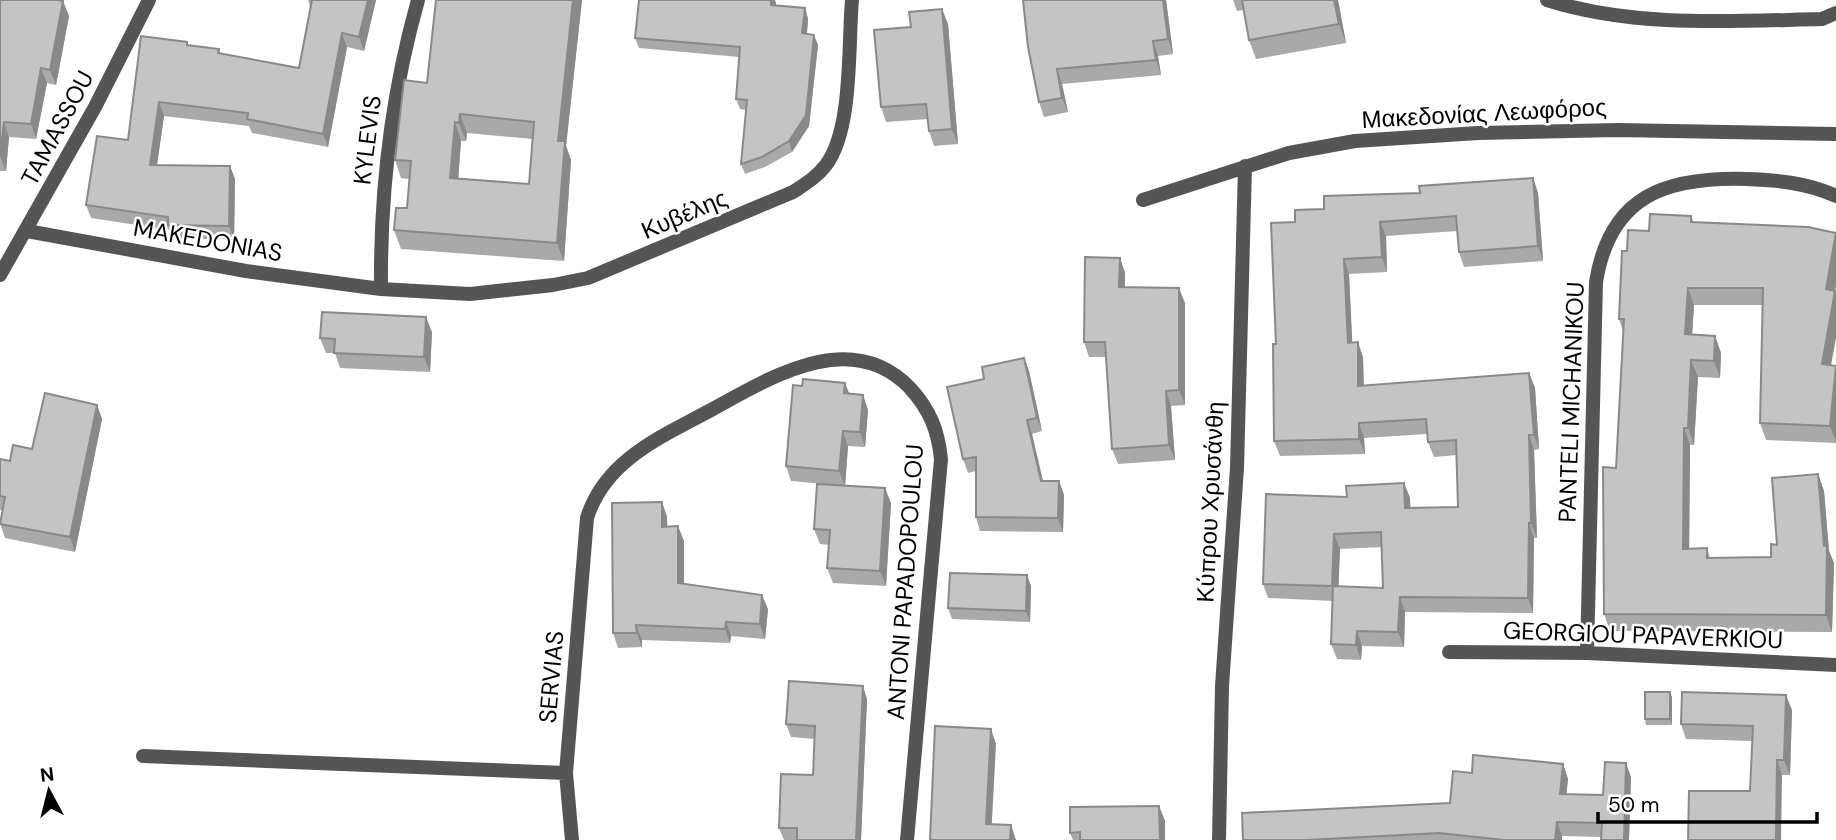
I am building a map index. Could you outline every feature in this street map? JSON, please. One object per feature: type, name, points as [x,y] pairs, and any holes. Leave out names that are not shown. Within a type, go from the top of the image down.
[{"type":"street","name":"TAMASSOU","points":[[0,275],[27,231],[149,0]]},
{"type":"street","name":"KYLEVIS","points":[[382,289],[380,228],[385,158],[397,82],[418,0]]},
{"type":"street","name":"Κυβέλης","points":[[382,289],[470,294],[588,278],[812,181],[827,164],[836,145],[844,107],[852,0]]},
{"type":"street","points":[[1547,0],[1617,15],[1665,20],[1822,19],[1836,13]]},
{"type":"street","name":"Μακεδονίας Λεωφόρος","points":[[1143,200],[1289,153],[1355,141],[1478,133],[1618,130],[1836,134]]},
{"type":"street","name":"Κύπρου Χρυσάνθη","points":[[1219,840],[1222,686],[1237,454],[1245,166]]},
{"type":"street","name":"PANTELI MICHANIKOU","points":[[1587,653],[1596,282],[1600,258],[1610,234],[1622,215],[1636,204],[1654,191],[1676,183],[1724,179],[1774,180],[1820,189],[1836,196]]},
{"type":"street","name":"MAKEDONIAS","points":[[27,231],[246,271],[382,289]]},
{"type":"street","name":"ANTONI PAPADOPOULOU","points":[[587,518],[598,491],[616,468],[672,431],[771,377],[830,359],[857,359],[898,376],[933,418],[942,459],[907,840]]},
{"type":"street","name":"SERVIAS","points":[[572,840],[566,774],[587,518]]},
{"type":"street","name":"GEORGIOU PAPAVERKIOU","points":[[1449,652],[1587,653],[1836,665]]},
{"type":"street","points":[[143,756],[566,774]]},
{"type":"building","points":[[0,0],[63,1],[50,70],[41,68],[31,124],[4,122],[0,156]]},
{"type":"building","points":[[312,0],[368,0],[359,37],[342,33],[323,134],[247,119],[248,113],[159,102],[150,165],[230,166],[229,226],[168,225],[168,217],[86,205],[97,136],[128,140],[141,36],[187,42],[187,45],[219,49],[218,53],[299,68]]},
{"type":"building","points":[[436,0],[573,0],[558,141],[565,141],[557,243],[394,230],[396,208],[407,208],[411,161],[395,160],[404,80],[427,83]],"holes":[[[460,114],[534,122],[529,184],[450,178],[455,122],[459,123]]]},
{"type":"building","points":[[639,0],[771,0],[771,5],[805,8],[802,33],[814,35],[806,115],[789,141],[762,157],[741,164],[747,100],[736,99],[740,47],[635,38]]},
{"type":"building","points":[[1023,0],[1163,0],[1168,39],[1153,41],[1156,60],[1057,69],[1062,98],[1039,102],[1028,47]]},
{"type":"building","points":[[1242,0],[1334,0],[1339,24],[1249,40]]},
{"type":"building","points":[[942,9],[952,129],[929,131],[926,104],[881,107],[874,30],[911,27],[909,12]]},
{"type":"building","points":[[1533,178],[1538,246],[1459,252],[1456,216],[1380,222],[1382,257],[1344,259],[1348,343],[1358,342],[1358,386],[1529,373],[1534,435],[1529,435],[1531,523],[1528,598],[1400,597],[1398,632],[1357,631],[1356,645],[1331,644],[1333,586],[1383,588],[1381,532],[1334,534],[1332,586],[1263,584],[1266,494],[1347,497],[1346,486],[1404,483],[1405,508],[1458,507],[1456,440],[1428,442],[1426,419],[1359,423],[1359,439],[1274,441],[1273,344],[1276,344],[1271,223],[1295,222],[1295,210],[1324,209],[1324,196],[1420,193],[1419,186]]},
{"type":"building","points":[[1650,214],[1691,216],[1691,222],[1808,227],[1836,233],[1826,289],[1835,291],[1822,364],[1836,366],[1830,426],[1760,423],[1763,288],[1688,288],[1685,334],[1715,336],[1714,361],[1691,360],[1688,428],[1684,428],[1683,549],[1707,548],[1707,558],[1771,557],[1771,544],[1777,545],[1772,478],[1818,474],[1824,546],[1827,546],[1826,615],[1604,614],[1603,467],[1616,468],[1624,319],[1619,319],[1622,251],[1627,251],[1628,230],[1649,231]]},
{"type":"building","points":[[1085,257],[1120,258],[1119,287],[1179,288],[1179,390],[1166,391],[1169,445],[1112,449],[1105,342],[1084,342]]},
{"type":"building","points":[[322,312],[426,317],[424,357],[334,353],[335,339],[320,338]]},
{"type":"building","points":[[1024,358],[1037,418],[1027,420],[1041,481],[1059,481],[1058,518],[976,517],[976,457],[963,459],[947,387],[984,379],[982,367]]},
{"type":"building","points":[[803,379],[845,383],[844,393],[863,395],[860,432],[843,431],[839,471],[786,466],[793,385],[802,386]]},
{"type":"building","points":[[45,393],[97,405],[70,537],[0,524],[5,497],[0,496],[0,459],[10,461],[13,445],[32,449]]},
{"type":"building","points":[[817,484],[885,488],[880,571],[827,568],[830,530],[814,529]]},
{"type":"building","points":[[662,502],[662,527],[678,526],[678,583],[762,595],[760,624],[726,622],[725,629],[636,625],[637,633],[613,633],[612,503]]},
{"type":"building","points":[[950,573],[1027,575],[1026,611],[948,608]]},
{"type":"building","points":[[789,681],[863,686],[856,840],[797,840],[797,828],[779,828],[781,774],[813,775],[815,726],[786,724]]},
{"type":"building","points":[[1645,692],[1670,692],[1670,719],[1645,719]]},
{"type":"building","points":[[1682,692],[1786,695],[1784,760],[1777,760],[1776,840],[1688,840],[1689,791],[1750,791],[1753,726],[1681,724]]},
{"type":"building","points":[[935,726],[991,729],[986,824],[1011,825],[1010,840],[930,840]]},
{"type":"building","points":[[1473,755],[1563,764],[1560,794],[1603,795],[1605,762],[1626,763],[1624,840],[1601,840],[1602,823],[1557,822],[1555,840],[1504,840],[1439,833],[1307,840],[1243,840],[1242,813],[1450,803],[1453,771],[1472,773]]},
{"type":"building","points":[[1159,806],[1160,840],[1080,840],[1080,832],[1070,833],[1070,807]]}]
